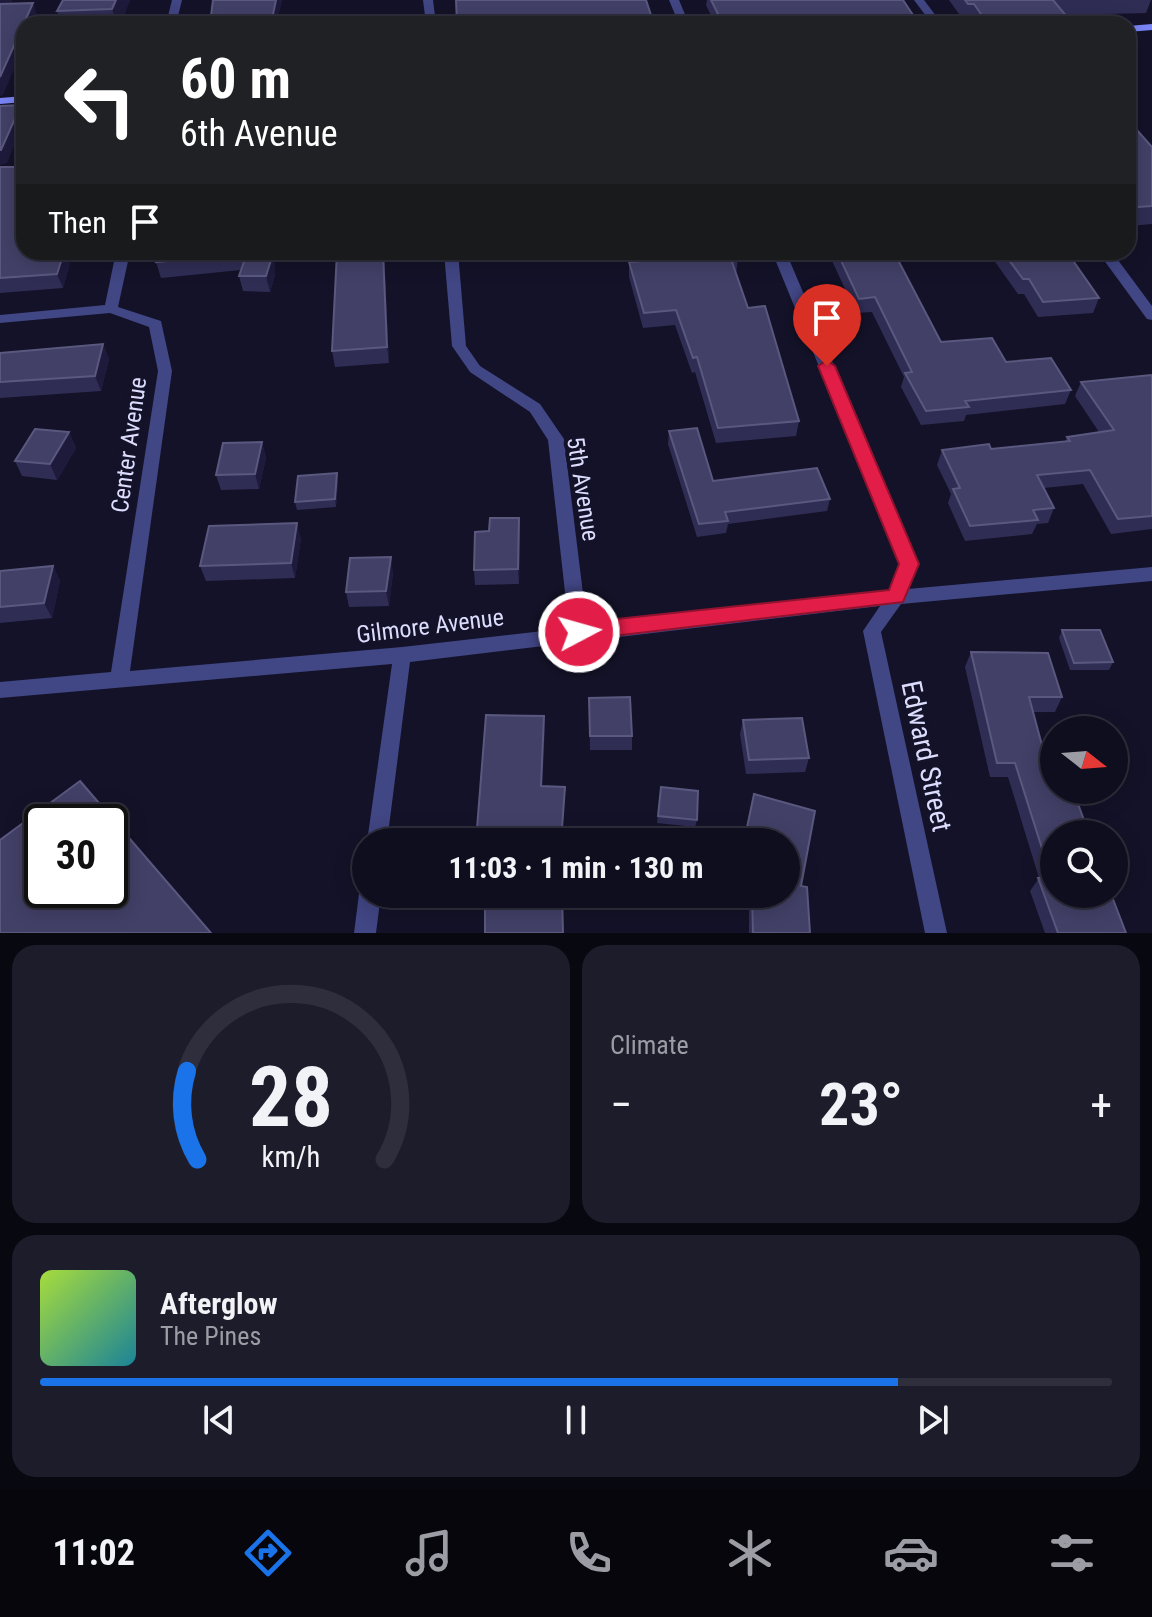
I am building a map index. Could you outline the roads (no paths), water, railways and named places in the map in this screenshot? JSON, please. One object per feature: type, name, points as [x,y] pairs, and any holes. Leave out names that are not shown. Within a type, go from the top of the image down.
[{"type":"street","points":[[0,319],[111,309],[121,260]]},
{"type":"street","name":"5th Avenue","points":[[452,260],[459,346],[475,369],[535,408],[556,439],[579,632]]},
{"type":"street","name":"Edward Street","points":[[782,260],[909,564],[896,597],[872,631],[936,933]]},
{"type":"street","points":[[1111,260],[1152,316]]},
{"type":"street","name":"Center Avenue","points":[[111,309],[156,324],[165,371],[120,678]]},
{"type":"street","name":"Gilmore Avenue","points":[[0,690],[402,655],[896,597],[1152,574]]},
{"type":"street","points":[[379,828],[402,655]]},
{"type":"street","points":[[365,933],[368,908]]}]
